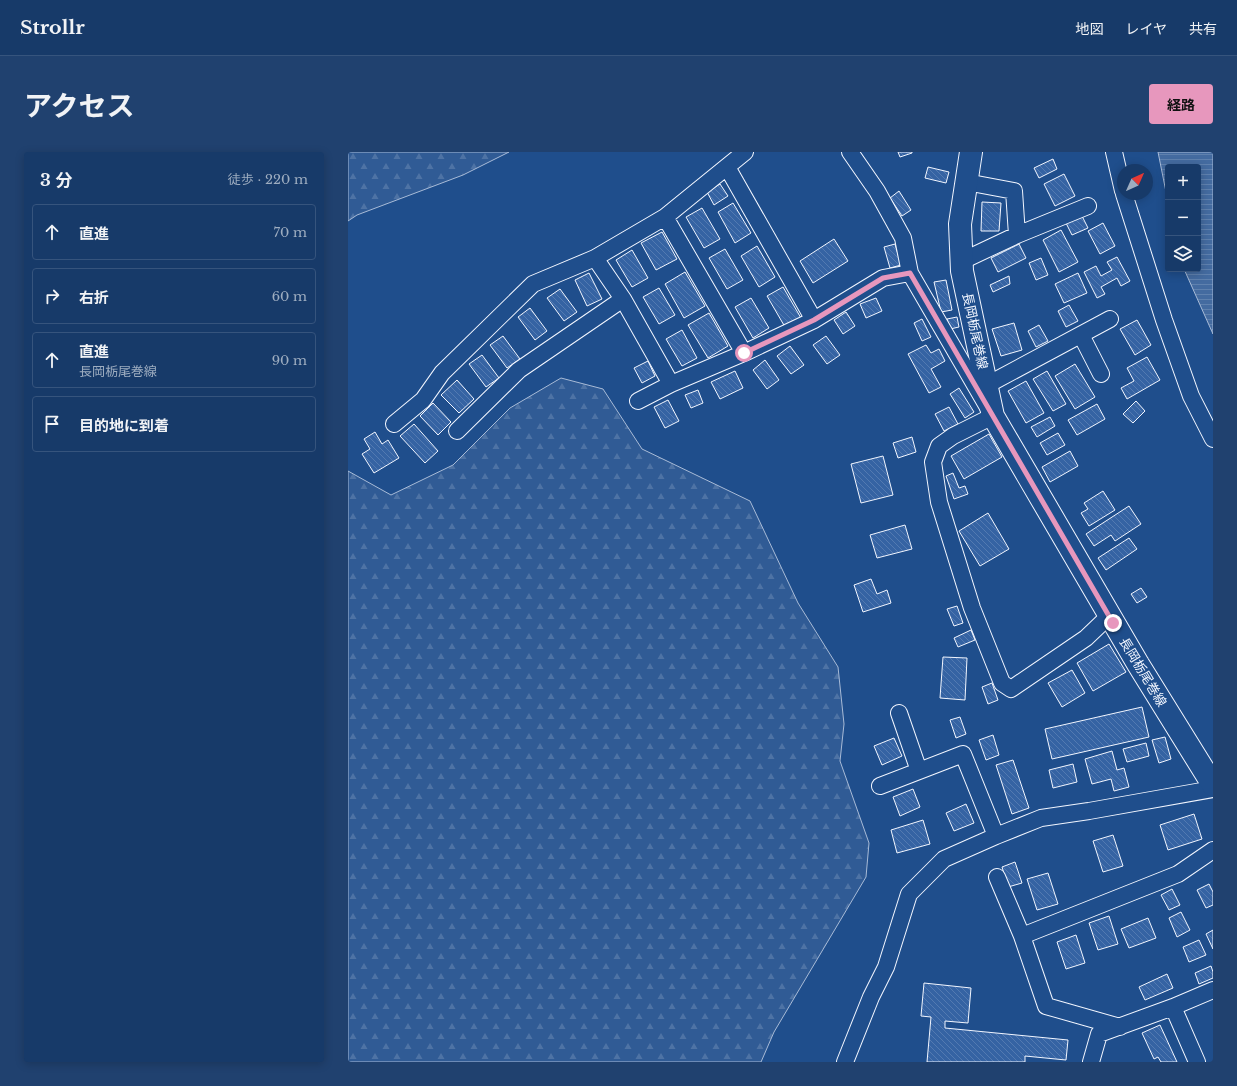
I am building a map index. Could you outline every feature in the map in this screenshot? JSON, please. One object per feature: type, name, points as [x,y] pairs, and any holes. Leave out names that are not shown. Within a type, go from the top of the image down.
[{"type":"main road","name":"長岡栃尾巻線","points":[[971,152],[960,224],[962,271],[993,416],[1109,616],[1213,785]]},
{"type":"street","points":[[394,424],[423,400],[442,372],[533,284],[595,258],[665,218],[745,152]]},
{"type":"street","points":[[850,152],[877,191],[903,238],[910,273],[993,416],[953,436],[940,446],[934,462],[939,502],[972,608],[1002,683],[1011,690],[1086,638],[1109,616]]},
{"type":"street","points":[[1114,152],[1117,166]]},
{"type":"street","points":[[727,167],[814,320]]},
{"type":"street","points":[[966,182],[1014,191],[1017,235]]},
{"type":"street","points":[[1125,200],[1190,396],[1213,439]]},
{"type":"street","points":[[962,261],[1017,235],[1088,206]]},
{"type":"street","points":[[665,218],[744,353]]},
{"type":"street","points":[[595,258],[623,299],[671,384]]},
{"type":"street","points":[[638,401],[671,384],[744,353],[814,320],[883,278],[910,273]]},
{"type":"street","points":[[457,431],[519,370],[623,299]]},
{"type":"street","points":[[987,385],[1110,319]]},
{"type":"street","points":[[1081,335],[1101,374]]},
{"type":"street","points":[[899,714],[919,771]]},
{"type":"street","points":[[880,786],[963,754],[996,836]]},
{"type":"street","points":[[845,1062],[871,997],[886,967],[909,894],[944,859],[1042,818],[1213,789]]},
{"type":"street","points":[[1022,936],[1178,874],[1213,850]]},
{"type":"street","points":[[997,878],[1022,936],[1046,1006],[1120,1027]]},
{"type":"street","points":[[1091,1062],[1099,1034],[1174,1007],[1213,990]]},
{"type":"street","points":[[1174,1007],[1197,1062]]},
{"type":"green space","points":[[348,152],[509,152],[463,175],[357,215],[348,221]]},
{"type":"green space","points":[[561,378],[603,389],[642,449],[750,501],[798,603],[838,667],[844,724],[840,761],[869,843],[866,877],[774,1032],[761,1062],[348,1062],[348,471],[391,495],[453,465],[510,408]]},
{"type":"shaded area","points":[[1158,152],[1213,152],[1213,334],[1185,272],[1201,272],[1201,164],[1165,164],[1165,187]]},
{"type":"building","points":[[898,152],[912,152],[912,153],[900,157]]},
{"type":"building","points":[[1053,159],[1057,169],[1039,178],[1034,168]]},
{"type":"building","points":[[928,167],[949,172],[946,183],[925,178]]},
{"type":"building","points":[[1064,174],[1075,196],[1055,206],[1044,184]]},
{"type":"building","points":[[720,184],[728,196],[714,205],[707,192]]},
{"type":"building","points":[[899,191],[911,210],[902,216],[890,198]]},
{"type":"building","points":[[982,202],[1001,203],[999,231],[981,231]]},
{"type":"building","points":[[733,203],[751,233],[735,243],[718,212]]},
{"type":"building","points":[[702,208],[720,239],[704,248],[686,217]]},
{"type":"building","points":[[1082,216],[1088,228],[1072,235],[1066,223]]},
{"type":"building","points":[[1103,223],[1115,246],[1100,254],[1088,231]]},
{"type":"building","points":[[1061,230],[1078,262],[1059,272],[1043,240]]},
{"type":"building","points":[[662,232],[677,259],[656,270],[641,243]]},
{"type":"building","points":[[834,239],[848,261],[813,283],[800,261]]},
{"type":"building","points":[[895,244],[901,265],[890,268],[884,247]]},
{"type":"building","points":[[1019,244],[1026,258],[998,272],[991,258]]},
{"type":"building","points":[[757,246],[775,277],[759,287],[741,256]]},
{"type":"building","points":[[725,249],[743,280],[727,289],[709,258]]},
{"type":"building","points":[[632,250],[648,278],[632,287],[616,260]]},
{"type":"building","points":[[1117,257],[1130,281],[1121,286],[1117,278],[1101,287],[1105,294],[1097,298],[1084,272],[1096,266],[1101,276],[1112,270],[1107,262]]},
{"type":"building","points":[[1041,258],[1048,275],[1036,280],[1029,263]]},
{"type":"building","points":[[685,272],[705,306],[684,318],[665,284]]},
{"type":"building","points":[[589,273],[602,299],[587,306],[575,280]]},
{"type":"building","points":[[1078,273],[1087,293],[1064,303],[1055,284]]},
{"type":"building","points":[[1009,276],[1010,284],[993,292],[990,285]]},
{"type":"building","points":[[946,280],[952,310],[941,312],[934,282]]},
{"type":"building","points":[[783,287],[801,318],[785,327],[767,296]]},
{"type":"building","points":[[659,288],[675,315],[659,324],[643,297]]},
{"type":"building","points":[[560,289],[577,312],[564,321],[547,298]]},
{"type":"building","points":[[751,298],[769,328],[753,338],[735,307]]},
{"type":"building","points":[[876,298],[882,311],[866,318],[860,304]]},
{"type":"building","points":[[1069,305],[1078,321],[1066,327],[1058,311]]},
{"type":"building","points":[[530,308],[547,331],[535,340],[518,317]]},
{"type":"building","points":[[846,312],[855,326],[843,334],[834,320]]},
{"type":"building","points":[[709,313],[728,346],[708,358],[688,325]]},
{"type":"building","points":[[957,317],[959,327],[950,329],[947,319]]},
{"type":"building","points":[[922,319],[931,337],[922,341],[914,323]]},
{"type":"building","points":[[1137,320],[1151,345],[1135,355],[1120,329]]},
{"type":"building","points":[[1014,323],[1022,350],[1001,356],[992,329]]},
{"type":"building","points":[[1039,325],[1048,341],[1036,347],[1028,331]]},
{"type":"building","points":[[682,330],[697,358],[682,366],[666,339]]},
{"type":"building","points":[[503,336],[520,359],[507,368],[490,345]]},
{"type":"building","points":[[826,336],[840,355],[827,364],[813,345]]},
{"type":"building","points":[[926,345],[931,353],[939,349],[945,361],[931,369],[941,387],[929,393],[908,354]]},
{"type":"building","points":[[790,346],[804,365],[791,374],[777,356]]},
{"type":"building","points":[[482,355],[499,378],[486,387],[469,364]]},
{"type":"building","points":[[1147,357],[1160,380],[1127,399],[1121,388],[1134,381],[1127,368]]},
{"type":"building","points":[[765,360],[779,380],[767,389],[753,370]]},
{"type":"building","points":[[648,361],[655,376],[642,383],[634,368]]},
{"type":"building","points":[[1075,364],[1095,397],[1075,409],[1055,376]]},
{"type":"building","points":[[735,371],[743,388],[720,399],[711,382]]},
{"type":"building","points":[[1047,371],[1066,404],[1053,411],[1033,379]]},
{"type":"building","points":[[457,380],[474,399],[459,413],[441,395]]},
{"type":"building","points":[[1026,381],[1044,413],[1026,423],[1008,391]]},
{"type":"building","points":[[959,388],[974,412],[965,418],[950,394]]},
{"type":"building","points":[[698,390],[703,403],[691,408],[685,395]]},
{"type":"building","points":[[668,400],[679,421],[665,428],[654,407]]},
{"type":"building","points":[[1136,401],[1145,411],[1133,423],[1123,414]]},
{"type":"building","points":[[433,403],[451,422],[438,435],[420,416]]},
{"type":"building","points":[[1097,404],[1105,419],[1077,435],[1068,420]]},
{"type":"building","points":[[949,407],[958,424],[944,431],[935,414]]},
{"type":"building","points":[[1050,417],[1055,426],[1037,437],[1031,427]]},
{"type":"building","points":[[414,424],[438,451],[425,463],[400,436]]},
{"type":"building","points":[[375,432],[382,444],[388,440],[399,458],[374,473],[362,454],[370,449],[364,439]]},
{"type":"building","points":[[1058,433],[1065,445],[1047,455],[1040,443]]},
{"type":"building","points":[[989,434],[1002,457],[964,479],[951,456]]},
{"type":"building","points":[[912,437],[916,452],[898,458],[893,443]]},
{"type":"building","points":[[1070,451],[1078,466],[1050,482],[1042,467]]},
{"type":"building","points":[[883,456],[893,495],[861,503],[851,464]]},
{"type":"building","points":[[953,473],[959,488],[965,486],[968,494],[954,499],[946,476]]},
{"type":"building","points":[[1103,491],[1115,510],[1089,526],[1081,513],[1088,509],[1084,503]]},
{"type":"building","points":[[1129,506],[1141,524],[1115,541],[1111,535],[1094,546],[1086,534]]},
{"type":"building","points":[[988,513],[1009,549],[980,566],[959,531]]},
{"type":"building","points":[[905,525],[912,549],[877,558],[870,535]]},
{"type":"building","points":[[1129,538],[1137,549],[1106,570],[1098,558]]},
{"type":"building","points":[[871,579],[877,594],[887,590],[891,603],[863,612],[854,585]]},
{"type":"building","points":[[1141,588],[1147,597],[1137,603],[1131,594]]},
{"type":"building","points":[[957,606],[963,623],[954,626],[947,609]]},
{"type":"building","points":[[971,630],[975,640],[958,647],[954,638]]},
{"type":"building","points":[[1109,644],[1126,672],[1093,691],[1077,663]]},
{"type":"building","points":[[943,657],[967,658],[965,700],[940,698]]},
{"type":"building","points":[[1072,670],[1085,693],[1062,707],[1048,683]]},
{"type":"building","points":[[992,683],[998,700],[988,704],[982,687]]},
{"type":"building","points":[[1142,707],[1149,737],[1052,759],[1045,729]]},
{"type":"building","points":[[960,717],[966,734],[956,738],[950,720]]},
{"type":"building","points":[[993,735],[999,755],[986,760],[979,740]]},
{"type":"building","points":[[1165,737],[1171,759],[1159,763],[1152,740]]},
{"type":"building","points":[[894,738],[902,756],[882,765],[874,746]]},
{"type":"building","points":[[1146,743],[1149,756],[1127,762],[1123,749]]},
{"type":"building","points":[[1112,751],[1117,770],[1124,768],[1129,787],[1114,791],[1111,779],[1092,784],[1085,759]]},
{"type":"building","points":[[1013,760],[1029,808],[1012,814],[996,765]]},
{"type":"building","points":[[1073,764],[1077,782],[1053,788],[1049,770]]},
{"type":"building","points":[[913,789],[920,807],[900,816],[893,797]]},
{"type":"building","points":[[966,804],[974,823],[954,831],[946,813]]},
{"type":"building","points":[[1194,814],[1202,839],[1168,850],[1160,825]]},
{"type":"building","points":[[923,820],[930,844],[897,853],[891,830]]},
{"type":"building","points":[[1113,835],[1123,866],[1103,872],[1093,841]]},
{"type":"building","points":[[1015,862],[1022,883],[1008,887],[1002,867]]},
{"type":"building","points":[[1048,873],[1058,904],[1037,910],[1027,879]]},
{"type":"building","points":[[1209,884],[1213,892],[1213,905],[1206,908],[1197,890]]},
{"type":"building","points":[[1172,889],[1180,905],[1169,910],[1161,895]]},
{"type":"building","points":[[1181,912],[1190,930],[1177,937],[1169,918]]},
{"type":"building","points":[[1109,916],[1118,944],[1098,950],[1089,923]]},
{"type":"building","points":[[1148,918],[1156,938],[1129,948],[1121,929]]},
{"type":"building","points":[[1213,930],[1213,949],[1206,934]]},
{"type":"building","points":[[1076,935],[1085,963],[1066,969],[1057,942]]},
{"type":"building","points":[[1199,940],[1206,955],[1189,962],[1183,947]]},
{"type":"building","points":[[1211,966],[1213,978],[1199,984],[1195,973]]},
{"type":"building","points":[[1167,974],[1173,988],[1145,1000],[1139,987]]},
{"type":"building","points":[[924,983],[971,988],[968,1023],[945,1021],[945,1028],[1068,1040],[1066,1060],[1025,1056],[1025,1062],[927,1062],[931,1017],[921,1016]]},
{"type":"building","points":[[1160,1025],[1177,1062],[1161,1062],[1158,1057],[1154,1059],[1142,1033]]},
{"type":"route","points":[[744,353],[814,320],[883,278],[910,273],[1113,623]]}]
